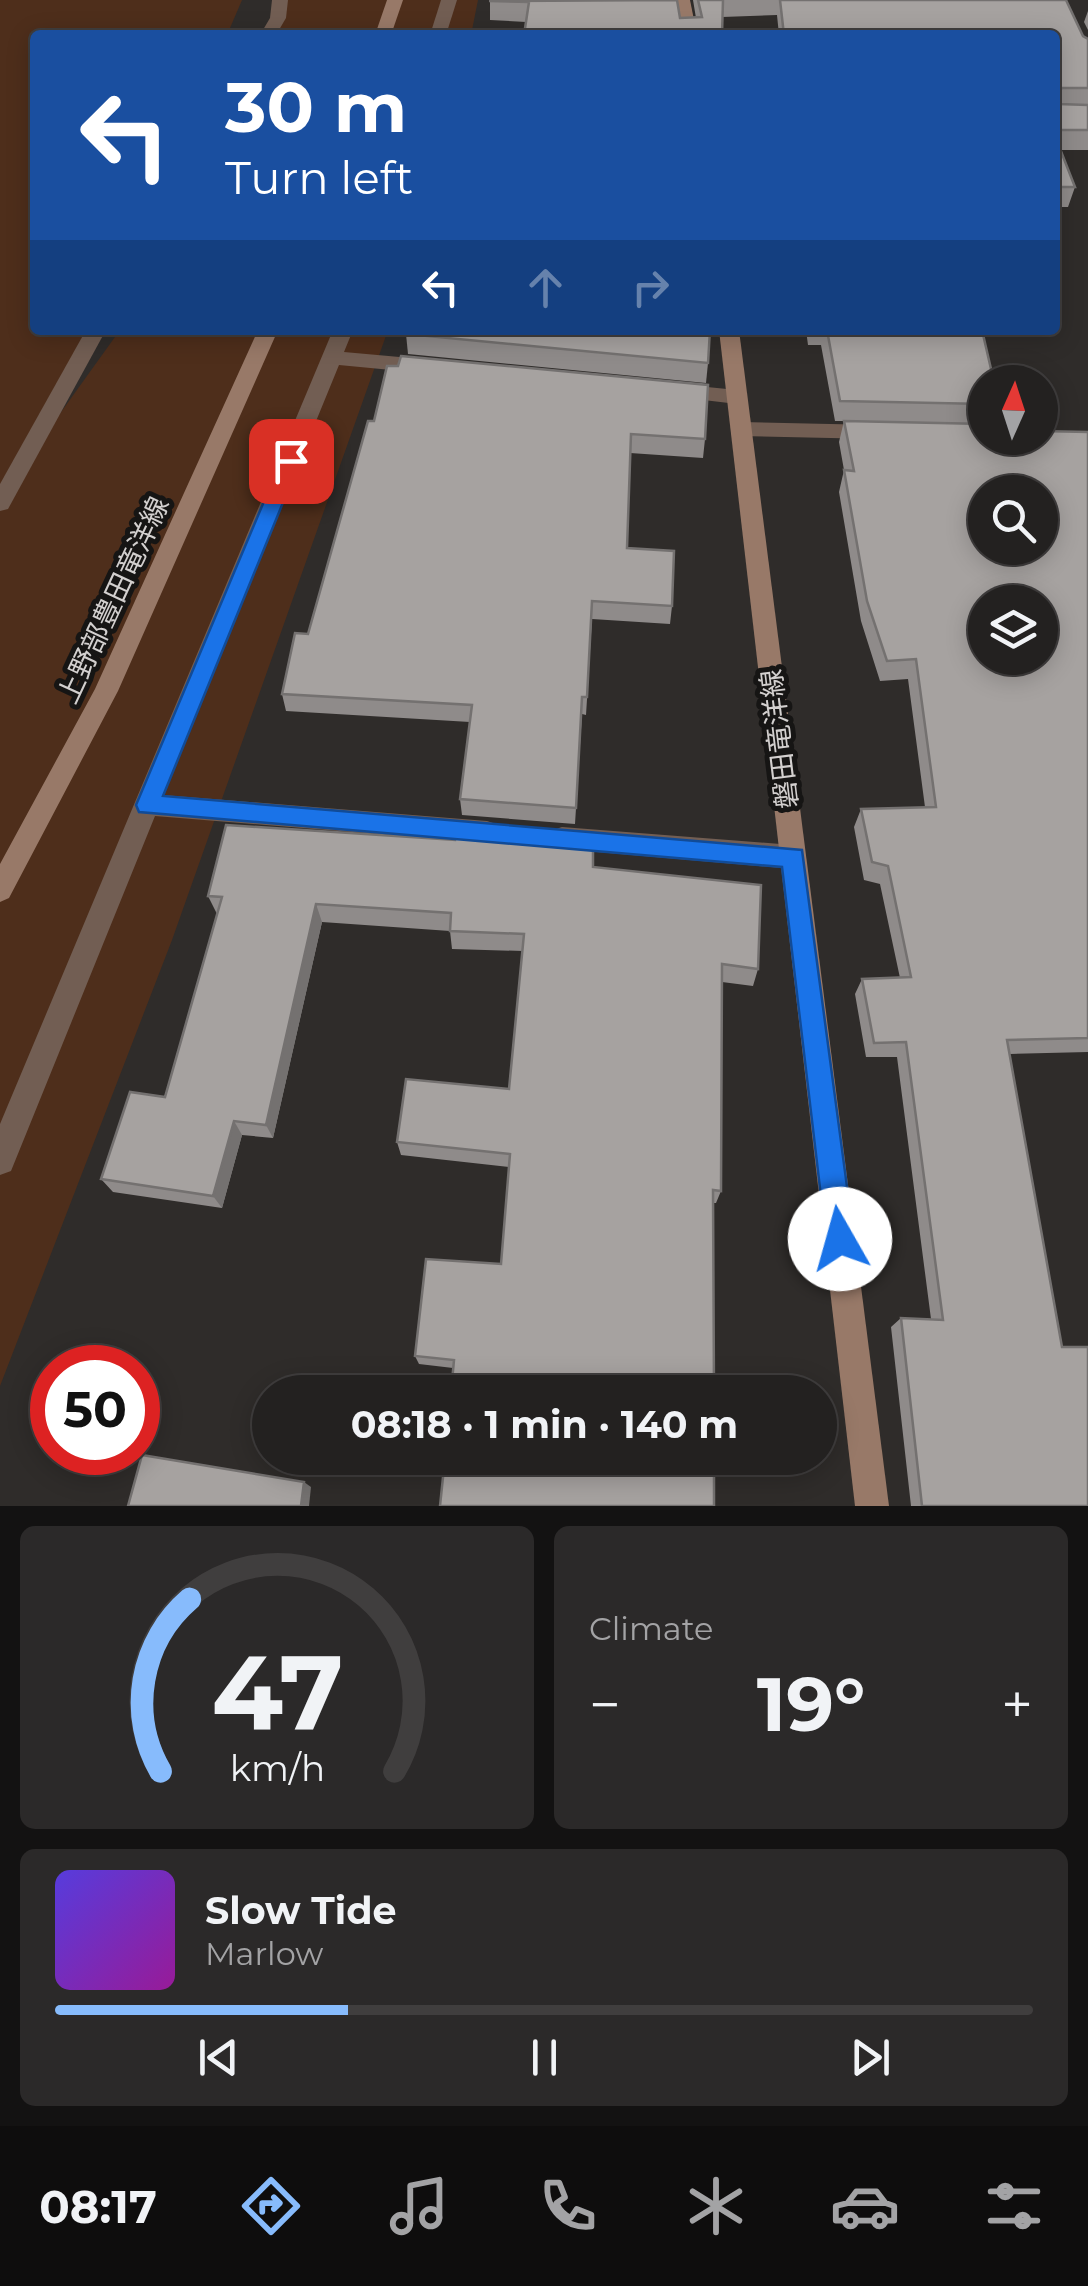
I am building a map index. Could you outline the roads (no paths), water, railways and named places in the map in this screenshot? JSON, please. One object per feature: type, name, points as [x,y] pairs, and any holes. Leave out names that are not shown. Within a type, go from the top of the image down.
[{"type":"main road","points":[[385,30],[395,0]]},
{"type":"main road","points":[[682,0],[689,30]]},
{"type":"main road","name":"上野部豊田竜洋線","points":[[0,890],[106,692],[266,335]]},
{"type":"main road","name":"磐田竜洋線","points":[[730,335],[872,1506]]},
{"type":"street","points":[[271,30],[278,18],[280,0]]},
{"type":"street","points":[[440,30],[449,0]]},
{"type":"street","points":[[0,504],[93,335]]},
{"type":"street","points":[[0,1160],[341,335]]},
{"type":"street","points":[[334,358],[458,370]]},
{"type":"street","points":[[657,389],[737,397]]},
{"type":"street","points":[[741,429],[891,432]]},
{"type":"street","points":[[148,805],[793,857]]}]
